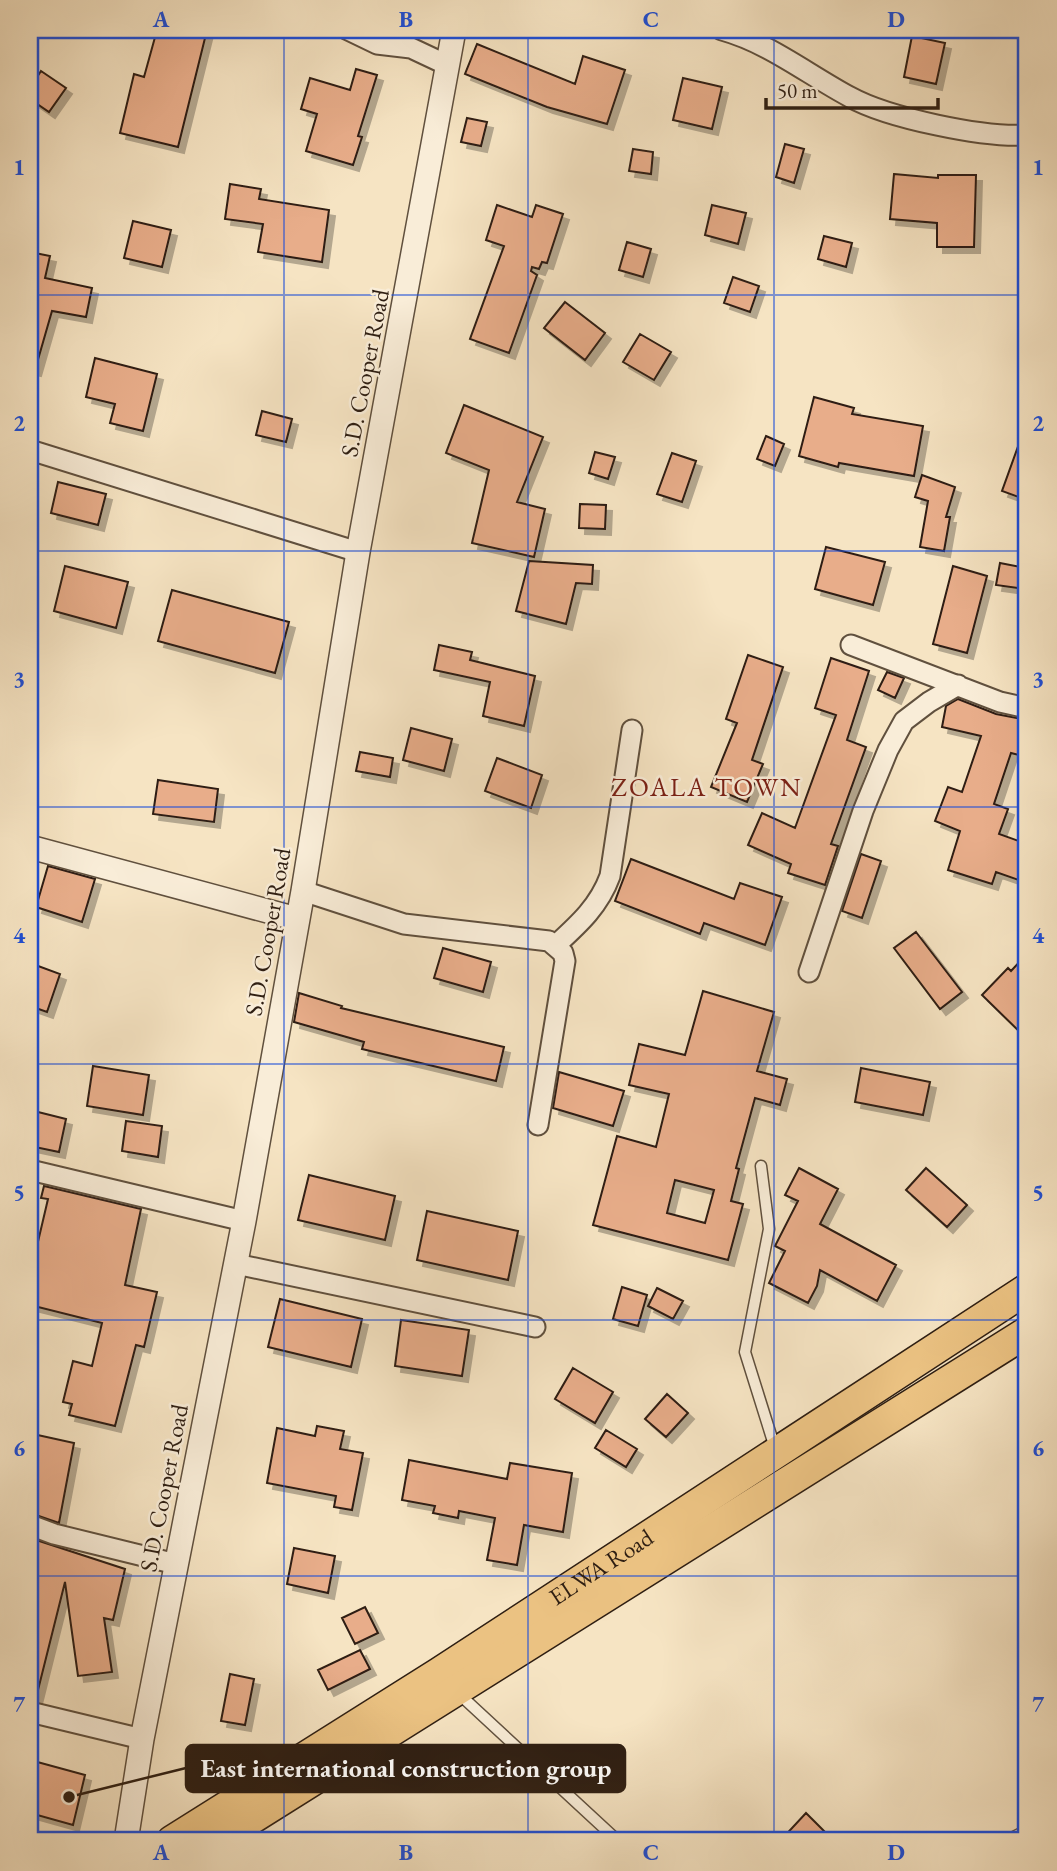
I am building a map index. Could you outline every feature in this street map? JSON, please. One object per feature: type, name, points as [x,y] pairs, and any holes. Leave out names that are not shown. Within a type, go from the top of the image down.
[{"type":"main road","name":"ELWA Road","points":[[172,1841],[439,1673],[1027,1289]]},
{"type":"main road","name":"ELWA Road","points":[[216,1841],[1027,1332]]},
{"type":"street","points":[[348,30],[377,44],[411,48],[446,64]]},
{"type":"street","name":"S.D. Cooper Road","points":[[127,1841],[142,1739],[244,1221],[303,891],[358,552],[454,30]]},
{"type":"street","points":[[722,30],[776,52],[852,98],[961,130],[1007,136],[1027,135]]},
{"type":"street","points":[[30,450],[358,552]]},
{"type":"street","points":[[851,645],[1000,702],[1027,708]]},
{"type":"street","points":[[809,972],[863,811],[888,750],[904,722],[929,702],[958,685]]},
{"type":"street","points":[[556,945],[592,911],[604,893],[610,876],[632,730]]},
{"type":"street","points":[[30,847],[297,919]]},
{"type":"street","points":[[303,891],[404,924],[549,941],[556,945],[565,961],[538,1125]]},
{"type":"street","points":[[30,1170],[244,1221]]},
{"type":"street","points":[[236,1264],[535,1327]]},
{"type":"street","points":[[30,1525],[54,1534],[176,1564]]},
{"type":"street","points":[[30,1712],[142,1739]]},
{"type":"lane","points":[[761,1166],[769,1229],[745,1353],[776,1452]]},
{"type":"lane","points":[[455,1691],[618,1841]]},
{"type":"lane","points":[[1006,1841],[1027,1830]]},
{"type":"building","points":[[157,30],[207,30],[178,147],[120,133],[134,74],[144,77]]},
{"type":"building","points":[[912,36],[945,43],[936,84],[904,77]]},
{"type":"building","points":[[477,44],[575,84],[583,56],[625,70],[607,124],[547,107],[465,74]]},
{"type":"building","points":[[356,69],[377,75],[358,136],[362,137],[353,165],[306,151],[317,114],[301,109],[310,78],[350,90]]},
{"type":"building","points":[[41,71],[66,88],[49,112],[30,99],[30,88]]},
{"type":"building","points":[[683,78],[722,87],[712,129],[673,120]]},
{"type":"building","points":[[467,118],[487,122],[481,146],[461,142]]},
{"type":"building","points":[[785,144],[804,149],[794,183],[776,177]]},
{"type":"building","points":[[633,149],[653,152],[651,174],[629,171]]},
{"type":"building","points":[[894,174],[938,178],[938,175],[976,175],[974,247],[937,247],[937,223],[890,219]]},
{"type":"building","points":[[230,184],[261,189],[259,199],[329,210],[322,262],[258,252],[263,224],[225,219]]},
{"type":"building","points":[[497,205],[532,217],[536,205],[563,214],[547,263],[542,262],[539,269],[532,267],[531,271],[537,275],[509,353],[470,339],[504,246],[486,240]]},
{"type":"building","points":[[712,205],[746,213],[738,244],[705,235]]},
{"type":"building","points":[[133,221],[171,230],[162,267],[124,258]]},
{"type":"building","points":[[824,236],[852,243],[846,267],[818,259]]},
{"type":"building","points":[[627,242],[651,249],[643,277],[619,270]]},
{"type":"building","points":[[30,252],[50,256],[45,278],[92,288],[86,317],[52,311],[35,370],[30,369]]},
{"type":"building","points":[[733,277],[759,286],[750,312],[724,303]]},
{"type":"building","points":[[565,302],[605,333],[585,360],[544,328]]},
{"type":"building","points":[[640,334],[671,352],[654,380],[623,362]]},
{"type":"building","points":[[95,358],[157,374],[143,431],[110,423],[115,404],[86,397]]},
{"type":"building","points":[[814,397],[854,408],[852,414],[923,426],[914,476],[839,463],[838,467],[799,456]]},
{"type":"building","points":[[464,405],[543,437],[517,502],[545,509],[534,557],[472,543],[489,470],[446,453]]},
{"type":"building","points":[[262,411],[292,419],[286,442],[256,435]]},
{"type":"building","points":[[1027,427],[1027,500],[1002,491]]},
{"type":"building","points":[[766,436],[784,444],[775,466],[757,459]]},
{"type":"building","points":[[595,452],[615,457],[608,479],[589,473]]},
{"type":"building","points":[[672,453],[696,461],[682,502],[657,494]]},
{"type":"building","points":[[922,475],[955,487],[946,517],[950,517],[944,551],[920,547],[928,501],[915,497]]},
{"type":"building","points":[[58,482],[106,494],[98,525],[51,513]]},
{"type":"building","points":[[580,504],[606,505],[605,529],[579,528]]},
{"type":"building","points":[[826,547],[885,562],[873,605],[815,589]]},
{"type":"building","points":[[529,561],[593,565],[592,584],[576,583],[566,624],[516,611]]},
{"type":"building","points":[[1000,563],[1021,567],[1018,588],[996,585]]},
{"type":"building","points":[[65,566],[128,582],[116,628],[54,611]]},
{"type":"building","points":[[953,566],[987,576],[967,653],[933,644]]},
{"type":"building","points":[[172,590],[289,622],[275,673],[158,641]]},
{"type":"building","points":[[439,645],[472,652],[470,660],[535,676],[524,726],[483,716],[490,682],[434,670]]},
{"type":"building","points":[[748,655],[783,667],[752,760],[763,764],[747,802],[711,787],[737,723],[726,719]]},
{"type":"building","points":[[831,658],[869,671],[847,740],[866,747],[831,844],[838,846],[825,885],[788,873],[791,864],[748,845],[762,813],[795,828],[836,715],[815,708]]},
{"type":"building","points":[[887,672],[904,678],[895,698],[878,690]]},
{"type":"building","points":[[958,699],[996,714],[1027,720],[1027,757],[1011,753],[994,804],[1008,809],[999,834],[1027,844],[1027,883],[996,872],[992,884],[948,870],[960,831],[935,821],[948,787],[962,792],[981,736],[942,727],[946,706]]},
{"type":"building","points":[[411,728],[452,739],[444,771],[403,760]]},
{"type":"building","points":[[360,752],[393,758],[390,777],[356,771]]},
{"type":"building","points":[[497,758],[542,775],[531,808],[485,791]]},
{"type":"building","points":[[158,780],[218,789],[214,822],[153,814]]},
{"type":"building","points":[[861,854],[881,861],[862,918],[842,911]]},
{"type":"building","points":[[631,859],[734,899],[740,883],[782,897],[765,945],[704,923],[700,934],[615,901]]},
{"type":"building","points":[[48,866],[95,879],[82,922],[36,907]]},
{"type":"building","points":[[916,932],[962,992],[940,1009],[894,948]]},
{"type":"building","points":[[443,948],[491,962],[483,992],[434,978]]},
{"type":"building","points":[[1027,954],[1027,1039],[982,995],[1008,968],[1011,971]]},
{"type":"building","points":[[30,963],[60,974],[47,1012],[30,1006]]},
{"type":"building","points":[[703,991],[774,1012],[757,1071],[787,1079],[780,1105],[755,1098],[736,1168],[739,1169],[731,1201],[743,1204],[728,1260],[593,1225],[617,1136],[656,1147],[669,1094],[629,1085],[639,1044],[685,1055]],"holes":[[[675,1180],[714,1190],[705,1223],[667,1213]]]},
{"type":"building","points":[[299,993],[342,1006],[341,1008],[504,1047],[496,1081],[362,1049],[364,1042],[294,1022]]},
{"type":"building","points":[[93,1066],[149,1075],[143,1115],[87,1106]]},
{"type":"building","points":[[861,1068],[930,1082],[923,1115],[855,1102]]},
{"type":"building","points":[[559,1072],[624,1091],[613,1126],[553,1108]]},
{"type":"building","points":[[34,1111],[66,1119],[59,1152],[30,1146]]},
{"type":"building","points":[[126,1121],[162,1126],[158,1157],[122,1151]]},
{"type":"building","points":[[799,1168],[838,1189],[820,1224],[896,1265],[877,1301],[820,1270],[817,1286],[808,1303],[769,1283],[785,1251],[775,1246],[798,1201],[785,1195]]},
{"type":"building","points":[[926,1168],[967,1205],[947,1227],[906,1190]]},
{"type":"building","points":[[309,1175],[395,1196],[385,1240],[298,1220]]},
{"type":"building","points":[[44,1186],[141,1209],[125,1285],[157,1292],[144,1347],[136,1345],[115,1426],[69,1415],[72,1404],[63,1402],[73,1361],[92,1366],[102,1323],[30,1305],[30,1262],[33,1263],[48,1199],[41,1198]]},
{"type":"building","points":[[427,1211],[518,1231],[508,1280],[417,1260]]},
{"type":"building","points":[[622,1287],[647,1295],[638,1326],[613,1319]]},
{"type":"building","points":[[657,1288],[683,1301],[673,1319],[648,1306]]},
{"type":"building","points":[[280,1299],[362,1319],[351,1367],[268,1347]]},
{"type":"building","points":[[401,1320],[469,1330],[462,1376],[395,1366]]},
{"type":"building","points":[[573,1368],[613,1392],[595,1423],[555,1399]]},
{"type":"building","points":[[667,1394],[688,1413],[666,1437],[645,1419]]},
{"type":"building","points":[[317,1426],[344,1431],[340,1449],[363,1453],[352,1510],[334,1507],[336,1496],[267,1483],[277,1428],[315,1436]]},
{"type":"building","points":[[606,1430],[637,1449],[626,1467],[595,1448]]},
{"type":"building","points":[[33,1434],[74,1443],[59,1523],[30,1513],[30,1452]]},
{"type":"building","points":[[409,1460],[507,1479],[510,1463],[572,1473],[563,1532],[524,1525],[517,1565],[487,1560],[495,1518],[459,1511],[458,1518],[433,1513],[435,1506],[402,1500]]},
{"type":"building","points":[[30,1538],[125,1569],[113,1620],[104,1618],[112,1672],[78,1676],[65,1582],[36,1698],[30,1697]]},
{"type":"building","points":[[294,1548],[335,1556],[328,1593],[287,1584]]},
{"type":"building","points":[[365,1607],[378,1633],[355,1644],[342,1618]]},
{"type":"building","points":[[360,1650],[370,1669],[328,1690],[318,1670]]},
{"type":"building","points":[[230,1674],[254,1679],[245,1725],[221,1721]]},
{"type":"building","points":[[30,1760],[85,1775],[73,1825],[30,1813]]},
{"type":"building","points":[[806,1813],[825,1832],[817,1841],[780,1841]]},
{"type":"place","name":"East international construction group","points":[[69,1797]]},
{"type":"district","name":"ZOALA TOWN","points":[[707,787]]}]
